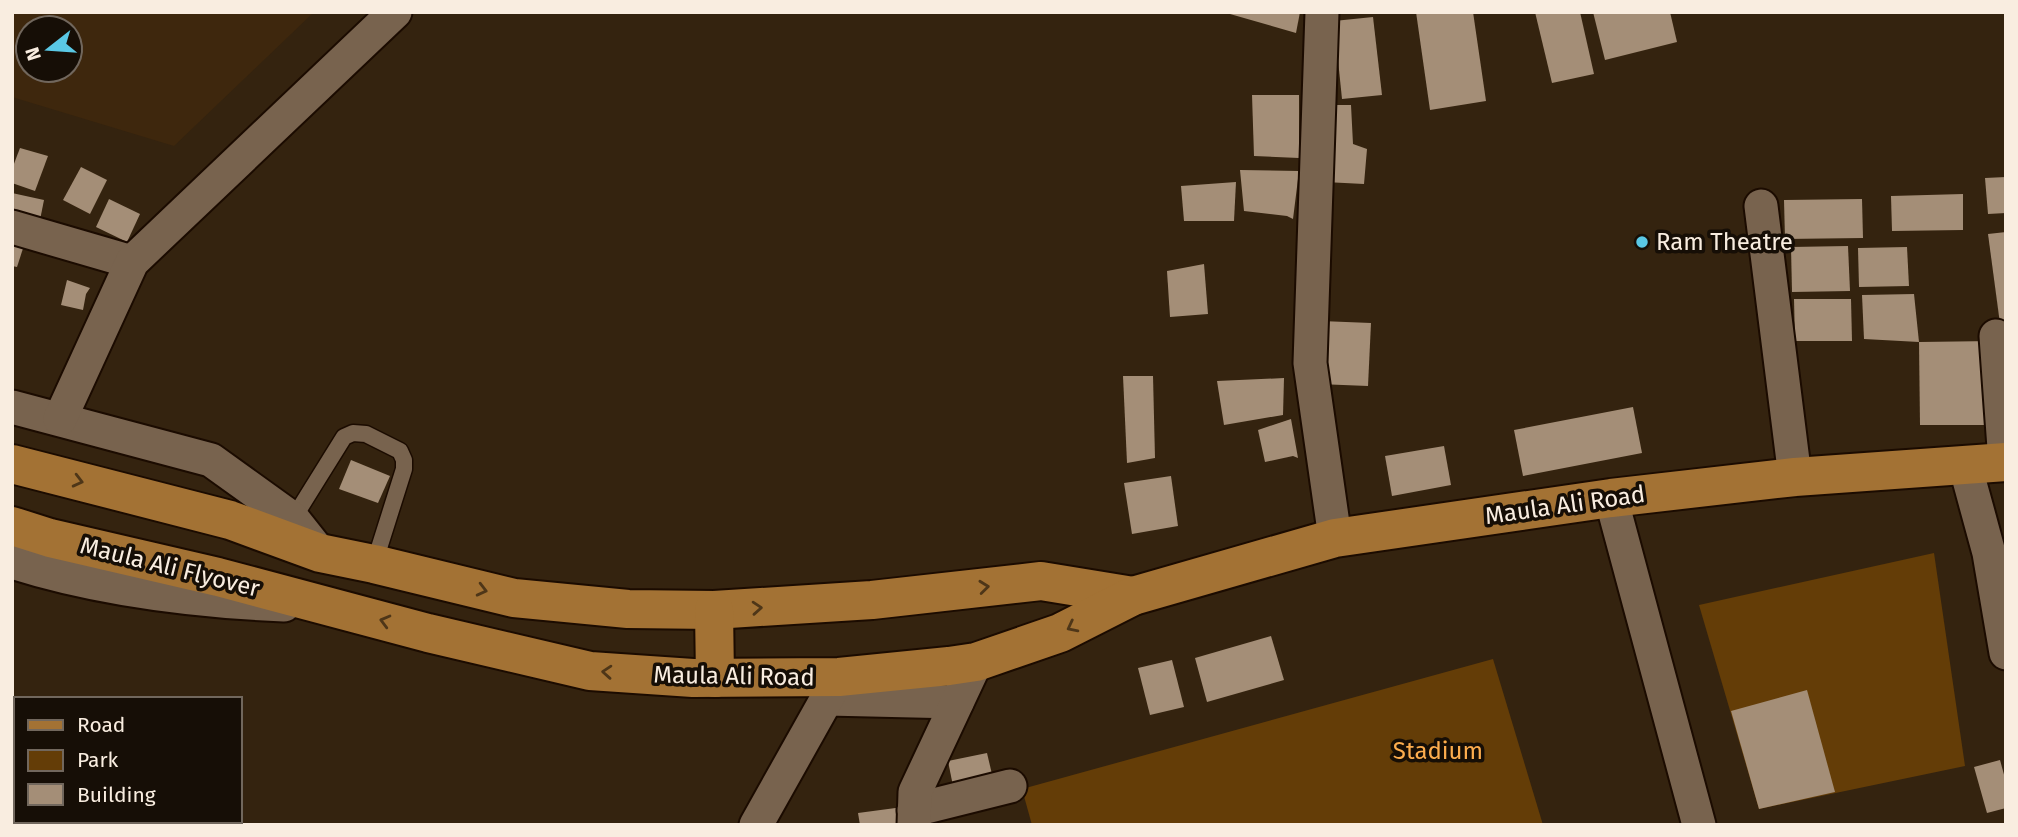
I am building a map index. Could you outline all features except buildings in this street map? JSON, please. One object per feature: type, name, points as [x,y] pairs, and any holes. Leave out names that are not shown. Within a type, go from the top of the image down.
[{"type":"main road","name":"Maula Ali Road","points":[[328,606],[428,633],[590,671],[833,688],[976,662],[1060,633],[1133,596],[1335,538],[1611,498],[1795,477],[2005,462]]},
{"type":"main road","points":[[12,464],[230,520],[320,553]]},
{"type":"main road","name":"Maula Ali Flyover","points":[[12,526],[328,606]]},
{"type":"main road","name":"Maula Ali Road","points":[[320,553],[514,598],[628,608],[714,610],[872,600],[1041,582],[1133,596]]},
{"type":"main road","points":[[428,633],[438,579]]},
{"type":"main road","points":[[714,610],[715,678]]},
{"type":"street","points":[[60,419],[132,262],[396,12]]},
{"type":"street","points":[[1322,12],[1310,363],[1335,538]]},
{"type":"street","points":[[1761,206],[1795,477]]},
{"type":"street","points":[[12,227],[132,262]]},
{"type":"street","points":[[1996,337],[2005,462]]},
{"type":"street","points":[[12,407],[211,460],[293,519],[320,553]]},
{"type":"street","points":[[1965,465],[1997,554],[2006,653]]},
{"type":"street","points":[[1611,498],[1699,825]]},
{"type":"street","points":[[12,562],[47,573],[155,594],[221,602],[328,606]]},
{"type":"street","points":[[976,662],[915,792],[914,817],[1010,786]]},
{"type":"street","points":[[756,825],[833,688],[957,702]]},
{"type":"lane","points":[[293,519],[344,437],[353,433],[366,434],[400,451],[404,469],[374,564]]},
{"type":"shaded area","points":[[12,12],[314,12],[174,146],[12,97]]},
{"type":"green space","points":[[1934,553],[1965,766],[1759,809],[1699,605]]},
{"type":"green space","name":"Stadium","points":[[1493,659],[1543,825],[1032,825],[1022,789]]},
{"type":"place","name":"Ram Theatre","points":[[1642,242]]}]
